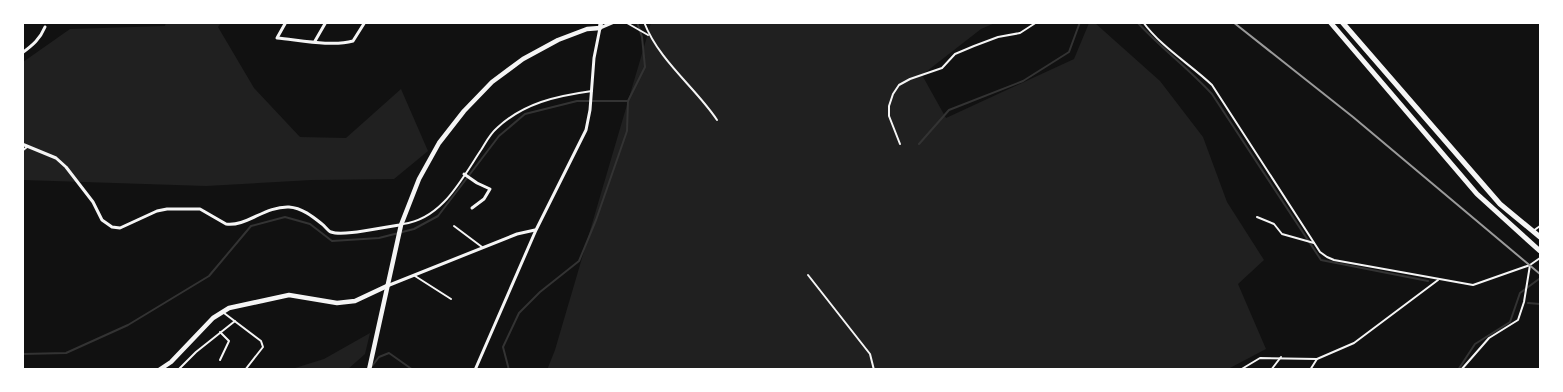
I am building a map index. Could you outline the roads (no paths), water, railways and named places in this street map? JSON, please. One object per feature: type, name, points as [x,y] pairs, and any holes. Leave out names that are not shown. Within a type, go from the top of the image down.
[{"type":"main road","points":[[1330,22],[1477,194],[1540,251]]},
{"type":"main road","points":[[1342,22],[1500,204],[1540,238]]},
{"type":"street","points":[[286,22],[277,38],[346,43],[353,41],[365,22]]},
{"type":"street","points":[[315,42],[326,22]]},
{"type":"street","points":[[369,370],[401,225],[418,179],[439,143],[464,111],[492,82],[523,59],[558,40],[587,29],[614,22]]},
{"type":"street","points":[[475,370],[536,230],[586,130],[590,110],[594,58],[600,25]]},
{"type":"street","points":[[22,53],[33,46],[40,38],[45,27]]},
{"type":"street","points":[[22,144],[56,158],[66,167],[93,202],[102,220],[112,227],[120,228],[157,211],[167,209],[200,209],[230,225],[277,207],[299,209],[312,215],[331,232],[346,233],[401,225]]},
{"type":"street","points":[[464,174],[490,189],[484,199],[472,208]]},
{"type":"street","points":[[159,370],[171,362],[212,318],[222,311],[238,305],[288,295],[337,303],[355,301],[482,247],[516,234],[536,230]]},
{"type":"lane","points":[[644,22],[662,55],[717,120]]},
{"type":"lane","points":[[900,144],[889,116],[889,106],[893,94],[899,85],[910,79],[942,68],[955,54],[998,36],[1020,33],[1037,22]]},
{"type":"lane","points":[[1143,22],[1158,40],[1197,70],[1212,85],[1320,252],[1327,257],[1334,260],[1473,285],[1530,265],[1540,258]]},
{"type":"lane","points":[[627,23],[650,36]]},
{"type":"lane","points":[[401,225],[410,224],[426,217],[439,208],[492,133],[513,115],[551,98],[592,91]]},
{"type":"lane","points":[[22,151],[27,147]]},
{"type":"lane","points":[[1257,218],[1274,224],[1282,234],[1315,243]]},
{"type":"lane","points":[[454,226],[482,247]]},
{"type":"lane","points":[[1533,231],[1540,226]]},
{"type":"lane","points":[[1461,370],[1489,338],[1518,320],[1528,282],[1530,265]]},
{"type":"lane","points":[[413,275],[451,299]]},
{"type":"lane","points":[[808,275],[870,354],[874,370]]},
{"type":"lane","points":[[1240,370],[1260,358],[1317,359],[1354,343],[1439,279]]},
{"type":"lane","points":[[222,311],[261,341],[263,347],[244,370]]},
{"type":"lane","points":[[178,370],[196,352],[235,321]]},
{"type":"lane","points":[[220,332],[229,341],[220,360]]},
{"type":"lane","points":[[1271,370],[1281,358]]},
{"type":"lane","points":[[1310,370],[1317,359]]},
{"type":"waterway","points":[[509,370],[503,347],[519,313],[540,292],[579,261],[596,220],[627,131],[628,101],[645,67],[642,37],[637,22]]},
{"type":"waterway","points":[[919,144],[949,110],[1023,81],[1069,52],[1080,22]]},
{"type":"waterway","points":[[1137,22],[1212,94],[1321,260],[1428,281]]},
{"type":"waterway","points":[[22,354],[66,353],[128,325],[209,276],[251,226],[285,217],[310,224],[332,241],[379,238],[414,229],[438,216],[499,136],[525,114],[577,101],[628,101]]},
{"type":"waterway","points":[[1458,370],[1475,344],[1510,322],[1520,293],[1539,279]]},
{"type":"waterway","points":[[1528,303],[1540,304]]},
{"type":"waterway","points":[[372,366],[379,357],[389,353],[413,370]]},
{"type":"railway","points":[[1233,22],[1353,117],[1540,274]]}]
